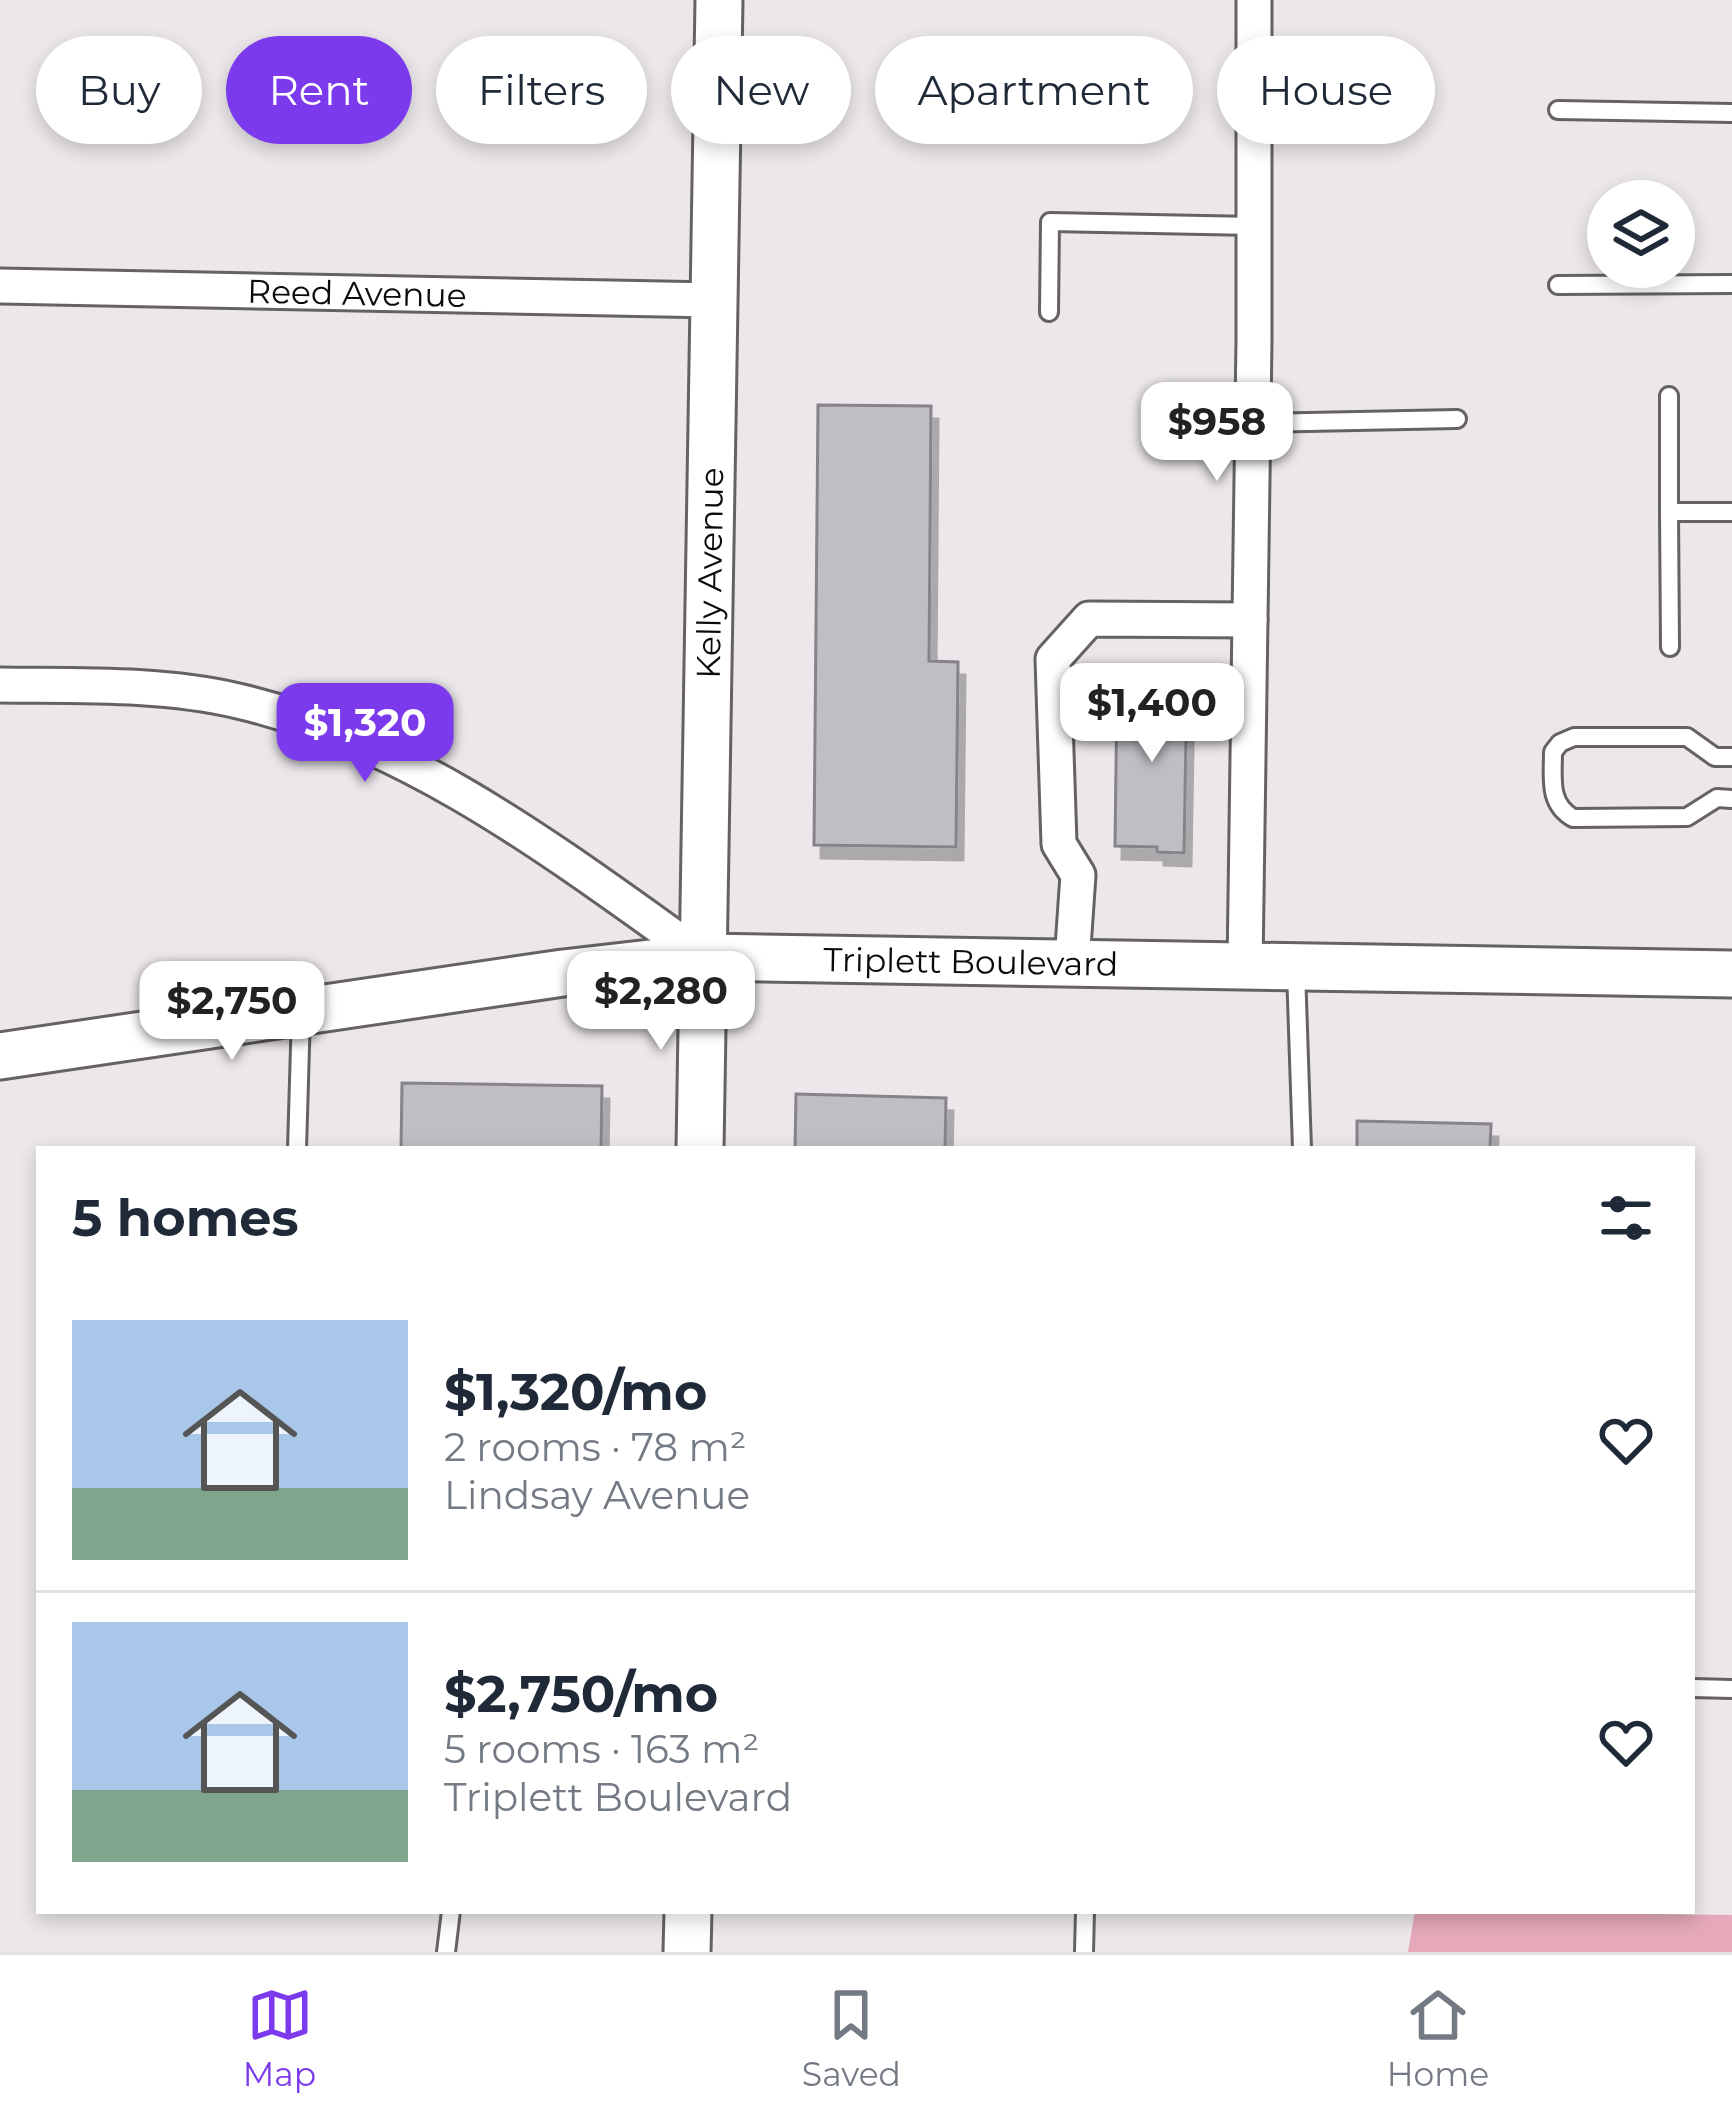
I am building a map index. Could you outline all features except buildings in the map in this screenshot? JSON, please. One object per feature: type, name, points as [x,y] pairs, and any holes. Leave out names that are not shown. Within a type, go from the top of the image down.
[{"type":"main road","name":"Kelly Avenue","points":[[700,1146],[719,0]]},
{"type":"main road","name":"Triplett Boulevard","points":[[0,1056],[562,973],[702,957],[1732,974]]},
{"type":"main road","points":[[687,1952],[688,1914]]},
{"type":"street","points":[[1246,967],[1254,0]]},
{"type":"street","name":"Reed Avenue","points":[[0,286],[714,300]]},
{"type":"street","points":[[1072,962],[1078,875],[1059,844],[1053,659],[1089,619],[1250,620]]},
{"type":"street","points":[[0,685],[179,691],[262,707],[344,736],[427,776],[560,855],[702,957]]},
{"type":"lane","points":[[1558,110],[1732,113]]},
{"type":"lane","points":[[1049,312],[1050,222],[1254,226]]},
{"type":"lane","points":[[1558,285],[1732,284]]},
{"type":"lane","points":[[1669,396],[1670,647]]},
{"type":"lane","points":[[1253,424],[1457,419]]},
{"type":"lane","points":[[1669,512],[1732,512]]},
{"type":"lane","points":[[1732,757],[1715,757],[1687,737],[1574,737],[1553,752],[1554,798],[1559,809],[1573,818],[1687,817],[1717,799],[1732,799]]},
{"type":"lane","points":[[1296,969],[1302,1146]]},
{"type":"lane","points":[[297,1146],[302,1012]]},
{"type":"lane","points":[[1695,1688],[1732,1689]]},
{"type":"lane","points":[[446,1952],[452,1914]]},
{"type":"lane","points":[[1084,1952],[1085,1914]]},
{"type":"shaded area","points":[[1414,1914],[1732,1915],[1732,1952],[1408,1952]]}]
